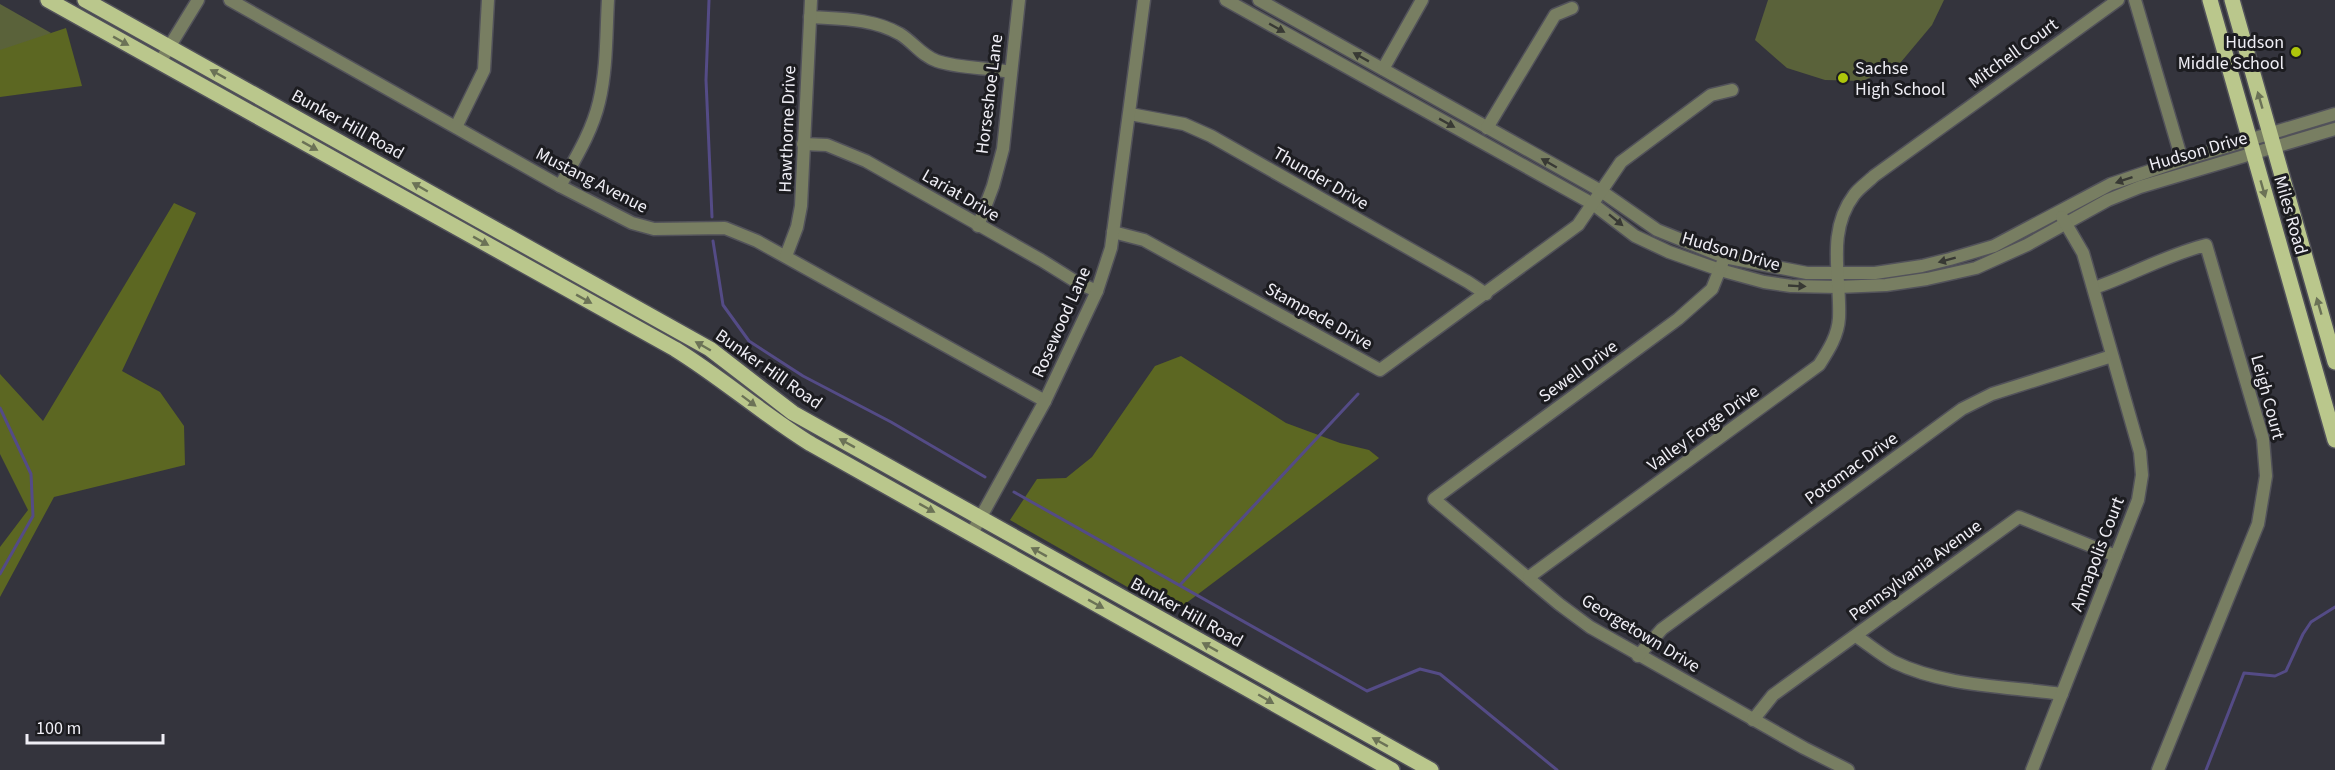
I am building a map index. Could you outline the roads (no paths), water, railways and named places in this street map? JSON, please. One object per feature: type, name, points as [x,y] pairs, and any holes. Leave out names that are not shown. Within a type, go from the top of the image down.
[{"type":"main road","name":"Bunker Hill Road","points":[[48,0],[675,349],[702,366],[787,429],[1392,770]]},
{"type":"main road","name":"Bunker Hill Road","points":[[85,0],[710,350],[793,413],[1431,770]]},
{"type":"main road","name":"Miles Road","points":[[2210,0],[2335,440]]},
{"type":"main road","name":"Miles Road","points":[[2232,0],[2335,362]]},
{"type":"street","points":[[160,62],[198,0]]},
{"type":"street","name":"Mustang Avenue","points":[[230,0],[560,186],[632,223],[654,229],[725,228],[756,241],[1045,401]]},
{"type":"street","points":[[456,127],[484,70],[488,0]]},
{"type":"street","points":[[560,186],[593,122],[599,102],[603,79],[608,0]]},
{"type":"street","name":"Hawthorne Drive","points":[[786,256],[797,227],[801,206],[811,0]]},
{"type":"street","name":"Horseshoe Lane","points":[[978,226],[993,186],[1003,149],[1019,0]]},
{"type":"street","name":"Rosewood Lane","points":[[972,533],[1045,401],[1097,291],[1111,248],[1144,0]]},
{"type":"street","name":"Hudson Drive","points":[[1226,0],[1593,204],[1635,236],[1669,252],[1720,270],[1764,282],[1791,286],[1886,285],[1976,268],[2026,245],[2108,200],[2271,141],[2335,114]]},
{"type":"street","name":"Hudson Drive","points":[[1259,0],[1601,191],[1657,230],[1724,257],[1807,273],[1837,274],[1899,270],[1950,259],[1994,246],[2111,184],[2182,160],[2251,148]]},
{"type":"street","points":[[1383,69],[1422,0]]},
{"type":"street","name":"Mitchell Court","points":[[1837,274],[1836,237],[1843,216],[1854,195],[1874,176],[2118,0]]},
{"type":"street","points":[[2135,0],[2182,160]]},
{"type":"street","points":[[1487,128],[1555,15],[1572,8]]},
{"type":"street","points":[[810,17],[874,22],[901,35],[918,50],[935,60],[971,68],[1010,72]]},
{"type":"street","name":"Stampede Drive","points":[[1113,232],[1154,245],[1380,370],[1578,225],[1621,162],[1711,95],[1732,90]]},
{"type":"street","name":"Thunder Drive","points":[[1130,114],[1184,124],[1211,136],[1486,294]]},
{"type":"street","name":"Hudson Drive","points":[[2271,141],[2335,129]]},
{"type":"street","name":"Lariat Drive","points":[[803,144],[827,145],[867,162],[1078,283],[1097,291]]},
{"type":"street","name":"Annapolis Court","points":[[2032,770],[2138,500],[2142,475],[2140,452],[2083,253],[2058,212]]},
{"type":"street","name":"Leigh Court","points":[[2094,288],[2116,281],[2154,261],[2206,245],[2263,439],[2266,477],[2258,524],[2158,770]]},
{"type":"street","name":"Sewell Drive","points":[[1434,499],[1678,319],[1712,289],[1724,257]]},
{"type":"street","name":"Valley Forge Drive","points":[[1529,577],[1819,365],[1829,349],[1839,320],[1837,274]]},
{"type":"street","name":"Potomac Drive","points":[[1638,656],[1662,629],[1962,409],[1992,394],[2112,356]]},
{"type":"street","name":"Georgetown Drive","points":[[1434,499],[1559,604],[1590,627],[1638,656],[1848,770]]},
{"type":"street","name":"Pennsylvania Avenue","points":[[1754,720],[1773,695],[2019,517],[2115,556]]},
{"type":"street","points":[[1856,636],[1894,662],[1934,676],[1987,687],[2062,694]]},
{"type":"waterway","points":[[709,0],[706,80],[712,217]]},
{"type":"waterway","points":[[713,241],[723,305],[749,341],[803,376],[891,422],[985,477]]},
{"type":"waterway","points":[[1180,585],[1358,394]]},
{"type":"waterway","points":[[0,408],[31,474],[33,516],[0,574]]},
{"type":"waterway","points":[[1014,492],[1367,691],[1420,669],[1440,674],[1557,770]]},
{"type":"waterway","points":[[2206,770],[2244,673],[2275,676],[2286,671],[2311,622],[2335,607]]},
{"type":"place","name":"Hudson Middle School","points":[[2296,52]]},
{"type":"place","name":"Sachse High School","points":[[1843,78]]}]
